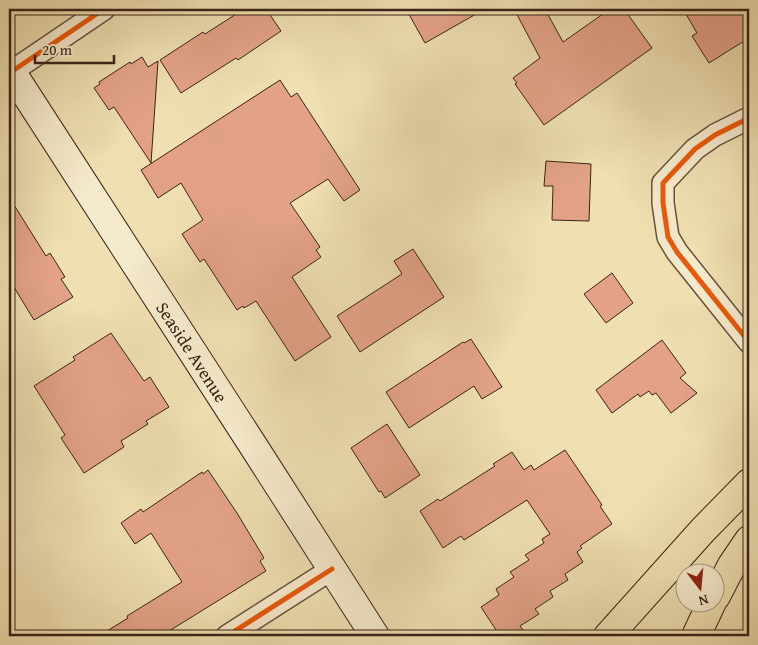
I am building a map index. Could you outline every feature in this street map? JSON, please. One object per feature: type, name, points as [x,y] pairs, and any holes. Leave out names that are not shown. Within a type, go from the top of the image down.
[{"type":"highway","points":[[608,636],[696,537],[749,483]]},
{"type":"highway","points":[[726,577],[749,540]]},
{"type":"highway","points":[[696,636],[707,612]]},
{"type":"main road","name":"Seaside Avenue","points":[[10,70],[375,636]]},
{"type":"street","points":[[10,70],[104,9]]},
{"type":"street","points":[[749,118],[715,135],[695,149],[663,182],[663,190],[668,237],[677,252],[749,342]]},
{"type":"street","points":[[227,636],[332,570]]},
{"type":"building","points":[[244,9],[266,9],[281,31],[238,60],[236,58],[181,93],[160,60],[203,32],[205,34]]},
{"type":"building","points":[[406,9],[485,9],[425,43]]},
{"type":"building","points":[[514,9],[545,9],[563,42],[610,9],[624,9],[652,48],[544,125],[515,84],[517,83],[513,78],[540,58]]},
{"type":"building","points":[[683,9],[749,9],[749,38],[709,63],[692,36],[697,33]]},
{"type":"building","points":[[142,57],[148,67],[158,61],[151,163],[114,107],[109,110],[94,88],[100,84],[99,82],[130,62],[131,64]]},
{"type":"building","points":[[280,80],[291,97],[297,93],[360,190],[344,201],[328,179],[290,203],[320,247],[316,250],[321,257],[292,277],[331,337],[295,361],[256,301],[237,310],[204,259],[200,262],[182,234],[203,220],[181,183],[158,198],[141,170]]},
{"type":"building","points":[[546,161],[591,164],[589,221],[552,220],[553,186],[544,186]]},
{"type":"building","points":[[9,197],[46,256],[50,253],[65,277],[61,279],[73,297],[34,320],[9,279]]},
{"type":"building","points":[[413,249],[444,297],[360,352],[337,316],[402,274],[394,261]]},
{"type":"building","points":[[612,273],[633,303],[606,323],[584,294]]},
{"type":"building","points":[[111,333],[144,381],[150,377],[169,407],[146,421],[148,424],[121,441],[124,447],[84,473],[61,438],[65,435],[34,386],[75,360],[73,357]]},
{"type":"building","points":[[471,339],[502,387],[482,399],[474,386],[409,428],[386,392],[463,342]]},
{"type":"building","points":[[662,340],[686,373],[680,378],[697,393],[671,413],[656,393],[652,395],[649,391],[640,397],[638,394],[612,413],[596,390]]},
{"type":"building","points":[[387,424],[420,475],[385,498],[381,491],[379,492],[351,448]]},
{"type":"building","points":[[565,450],[602,505],[600,506],[612,524],[580,546],[582,548],[577,552],[583,562],[565,574],[568,580],[550,591],[553,597],[535,609],[539,614],[520,626],[527,636],[500,636],[481,607],[499,595],[496,589],[514,577],[510,572],[529,560],[525,555],[544,543],[542,539],[550,534],[527,500],[464,540],[461,536],[443,548],[420,511],[438,499],[440,501],[495,466],[493,464],[512,452],[524,470],[531,465],[534,470]]},
{"type":"building","points":[[208,470],[264,558],[260,561],[266,571],[161,636],[99,636],[182,582],[151,533],[135,544],[121,523],[141,509],[143,512],[202,472],[203,474]]},
{"type":"cycle path","points":[[11,72],[104,9]]},
{"type":"cycle path","points":[[749,118],[715,135],[695,149],[663,183],[663,203],[668,237],[677,252],[749,342]]},
{"type":"cycle path","points":[[227,636],[332,569]]}]
